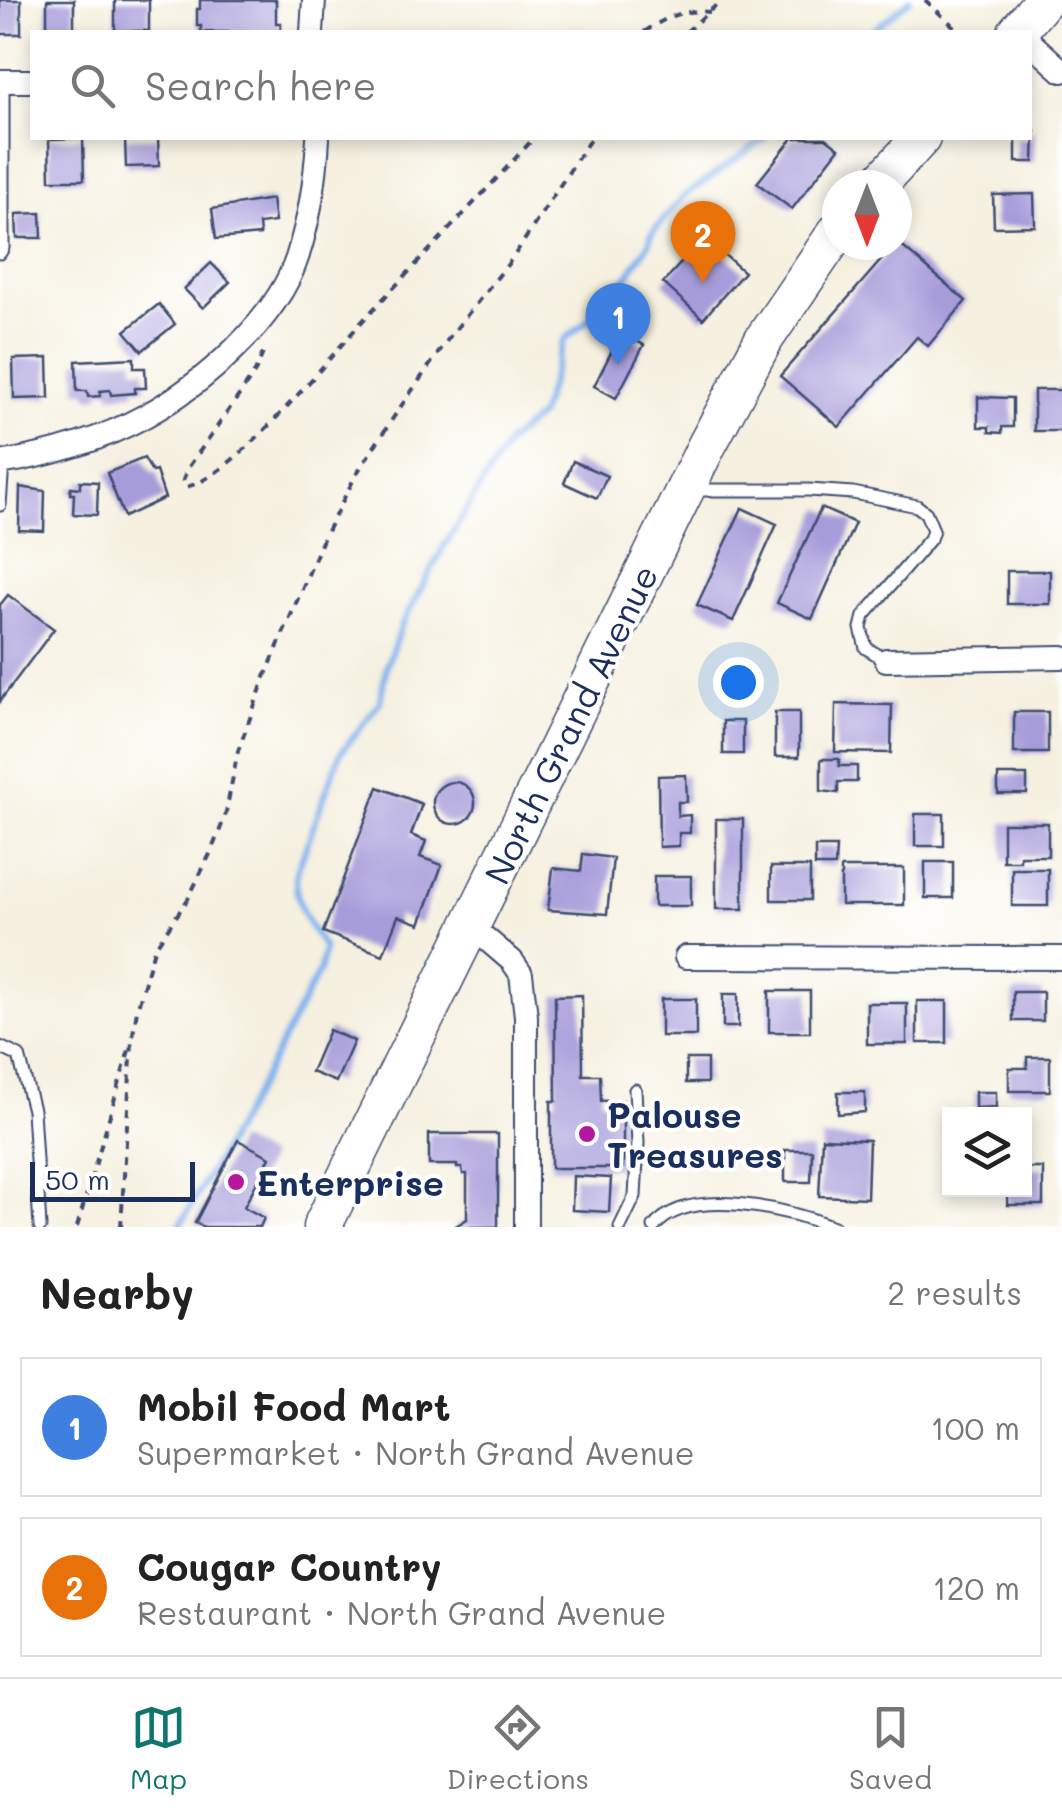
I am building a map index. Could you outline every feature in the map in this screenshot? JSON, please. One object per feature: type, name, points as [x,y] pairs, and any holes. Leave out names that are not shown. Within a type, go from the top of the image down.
[{"type":"main road","points":[[1020,30],[1044,0]]},
{"type":"main road","points":[[892,170],[919,140]]},
{"type":"main road","name":"North Grand Avenue","points":[[322,1227],[685,490],[764,339],[822,254]]},
{"type":"street","points":[[312,30],[314,0]]},
{"type":"street","points":[[1032,44],[1062,71]]},
{"type":"street","points":[[2,81],[30,81]]},
{"type":"street","points":[[2,463],[64,450],[146,416],[217,366],[259,323],[296,260],[313,188],[318,140]]},
{"type":"street","points":[[886,660],[1062,656]]},
{"type":"street","points":[[471,926],[512,961],[521,974],[526,1016],[526,1227]]},
{"type":"street","points":[[686,958],[1062,958]]},
{"type":"lane","points":[[0,253],[2,81]]},
{"type":"lane","points":[[0,506],[2,463]]},
{"type":"lane","points":[[685,490],[854,493],[917,506],[926,513],[933,530],[930,538],[864,616],[861,628],[866,648],[886,660]]},
{"type":"lane","points":[[0,1046],[19,1056],[33,1110],[40,1227]]},
{"type":"lane","points":[[620,1227],[635,1196],[635,1090]]},
{"type":"lane","points":[[654,1227],[674,1209],[694,1205],[764,1206],[834,1227]]},
{"type":"path","points":[[688,30],[722,0]]},
{"type":"path","points":[[924,0],[958,30]]},
{"type":"path","points":[[647,30],[686,9],[710,12]]},
{"type":"path","points":[[259,323],[264,353],[254,374],[188,468],[183,480],[185,487],[207,479],[254,438],[532,140]]},
{"type":"path","points":[[120,1227],[132,1040],[154,949],[188,899],[210,854],[225,817],[238,751],[331,522],[356,473],[415,384],[512,259],[590,140]]},
{"type":"path","points":[[77,1227],[132,1040]]},
{"type":"building","points":[[0,0],[21,0],[21,34],[0,34]]},
{"type":"building","points":[[47,0],[74,0],[74,30],[47,30]]},
{"type":"building","points":[[115,0],[149,0],[149,30],[115,30]]},
{"type":"building","points":[[200,0],[276,0],[276,23],[281,23],[281,30],[201,30],[197,26]]},
{"type":"building","points":[[1035,132],[1034,162],[1016,162],[1016,140],[1032,140]]},
{"type":"building","points":[[49,140],[83,140],[84,180],[50,180]]},
{"type":"building","points":[[125,140],[158,140],[159,166],[126,167]]},
{"type":"building","points":[[791,140],[829,140],[839,148],[792,209],[757,183]]},
{"type":"building","points":[[1034,194],[1035,226],[994,227],[993,195]]},
{"type":"building","points":[[272,199],[275,222],[259,224],[260,235],[216,239],[212,209]]},
{"type":"building","points":[[41,213],[42,238],[17,238],[16,214]]},
{"type":"building","points":[[704,237],[744,272],[703,319],[663,283]]},
{"type":"building","points":[[912,255],[966,301],[928,346],[917,337],[839,427],[780,376],[881,260],[912,260]]},
{"type":"building","points":[[211,263],[230,282],[203,308],[184,289]]},
{"type":"building","points":[[159,304],[175,324],[142,351],[125,331]]},
{"type":"building","points":[[621,333],[644,345],[616,398],[594,386]]},
{"type":"building","points":[[48,358],[49,398],[14,399],[13,359]]},
{"type":"building","points":[[134,358],[134,368],[145,368],[146,388],[111,395],[110,390],[100,391],[100,396],[88,397],[87,391],[77,391],[76,361]]},
{"type":"building","points":[[1034,390],[1062,390],[1062,431],[1034,431]]},
{"type":"building","points":[[978,397],[1013,398],[1013,427],[1002,427],[1002,433],[978,427]]},
{"type":"building","points":[[144,458],[152,472],[156,471],[165,498],[124,517],[107,473]]},
{"type":"building","points":[[573,461],[607,476],[597,498],[564,483]]},
{"type":"building","points":[[80,481],[98,482],[97,515],[73,514],[71,487],[80,488]]},
{"type":"building","points":[[20,487],[45,491],[44,531],[19,530]]},
{"type":"building","points":[[742,508],[777,524],[733,621],[697,605]]},
{"type":"building","points":[[821,508],[855,523],[812,619],[777,603]]},
{"type":"building","points":[[1007,571],[1050,571],[1050,604],[1007,604]]},
{"type":"building","points":[[8,595],[54,629],[0,701],[0,605]]},
{"type":"building","points":[[836,704],[892,705],[891,753],[835,752]]},
{"type":"building","points":[[775,712],[799,712],[799,757],[775,757]]},
{"type":"building","points":[[1014,712],[1048,712],[1048,753],[1014,753]]},
{"type":"building","points":[[723,721],[743,721],[743,754],[723,754]]},
{"type":"building","points":[[821,759],[839,759],[839,766],[857,766],[857,782],[838,782],[838,793],[821,791]]},
{"type":"building","points":[[686,775],[687,802],[678,802],[678,816],[690,815],[690,833],[679,833],[679,846],[659,847],[658,776]]},
{"type":"building","points":[[998,775],[1027,775],[1027,794],[998,794]]},
{"type":"building","points":[[454,782],[469,788],[475,803],[469,818],[454,824],[439,818],[433,803],[439,788]]},
{"type":"building","points":[[378,787],[422,804],[411,835],[426,841],[420,857],[442,865],[420,924],[398,916],[383,955],[323,932]]},
{"type":"building","points":[[915,814],[944,814],[944,846],[915,846]]},
{"type":"building","points":[[716,819],[743,819],[743,909],[716,909]]},
{"type":"building","points":[[1003,823],[1048,823],[1048,856],[1020,856],[1020,861],[1003,861]]},
{"type":"building","points":[[815,847],[836,847],[835,866],[815,866]]},
{"type":"building","points":[[583,854],[613,858],[607,914],[548,910],[553,868],[581,871]]},
{"type":"building","points":[[925,862],[953,862],[953,898],[925,898]]},
{"type":"building","points":[[771,867],[810,867],[810,900],[771,900]]},
{"type":"building","points":[[841,868],[904,868],[904,905],[841,905]]},
{"type":"building","points":[[1012,869],[1048,869],[1048,906],[1012,906]]},
{"type":"building","points":[[654,876],[691,876],[691,906],[654,906]]},
{"type":"building","points":[[769,991],[810,991],[810,1032],[769,1032]]},
{"type":"building","points":[[1013,992],[1043,992],[1043,1021],[1013,1021]]},
{"type":"building","points":[[723,994],[738,994],[738,1027],[723,1027]]},
{"type":"building","points":[[582,995],[583,1075],[600,1075],[601,1101],[623,1100],[623,1168],[551,1168],[551,1101],[556,1101],[555,996]]},
{"type":"building","points":[[661,999],[696,999],[696,1036],[661,1036]]},
{"type":"building","points":[[917,1001],[947,1001],[947,1043],[917,1043]]},
{"type":"building","points":[[867,1003],[907,1003],[907,1044],[867,1044]]},
{"type":"building","points":[[329,1030],[354,1041],[336,1082],[311,1072]]},
{"type":"building","points":[[1027,1057],[1050,1057],[1050,1091],[1009,1091],[1009,1068],[1027,1068]]},
{"type":"building","points":[[686,1059],[707,1059],[707,1083],[686,1083]]},
{"type":"building","points":[[838,1092],[865,1092],[865,1112],[838,1114]]},
{"type":"building","points":[[975,1092],[996,1092],[996,1107],[975,1107]]},
{"type":"building","points":[[429,1134],[498,1134],[498,1227],[454,1227],[467,1219],[467,1174],[457,1165],[429,1165]]},
{"type":"building","points":[[822,1138],[869,1140],[867,1198],[819,1196]]},
{"type":"building","name":"Enterprise","points":[[238,1140],[270,1157],[244,1207],[264,1218],[260,1227],[204,1227],[195,1223]]},
{"type":"building","points":[[785,1150],[812,1150],[811,1182],[785,1182]]},
{"type":"building","points":[[1032,1168],[1043,1168],[1043,1205],[1008,1205],[1008,1197],[1032,1197]]},
{"type":"building","points":[[573,1176],[611,1178],[609,1212],[572,1210]]},
{"type":"waterway","points":[[872,30],[910,0]]},
{"type":"waterway","points":[[179,1227],[320,969],[324,948],[299,902],[297,871],[340,754],[380,702],[387,664],[401,626],[508,442],[540,415],[564,340],[611,301],[652,233],[683,197],[762,140]]},
{"type":"place","name":"Cougar Country","points":[[703,283]]},
{"type":"place","name":"Mobil Food Mart","points":[[618,365]]},
{"type":"place","name":"Palouse Treasures","points":[[587,1134]]},
{"type":"place","name":"Enterprise","points":[[236,1182]]}]
